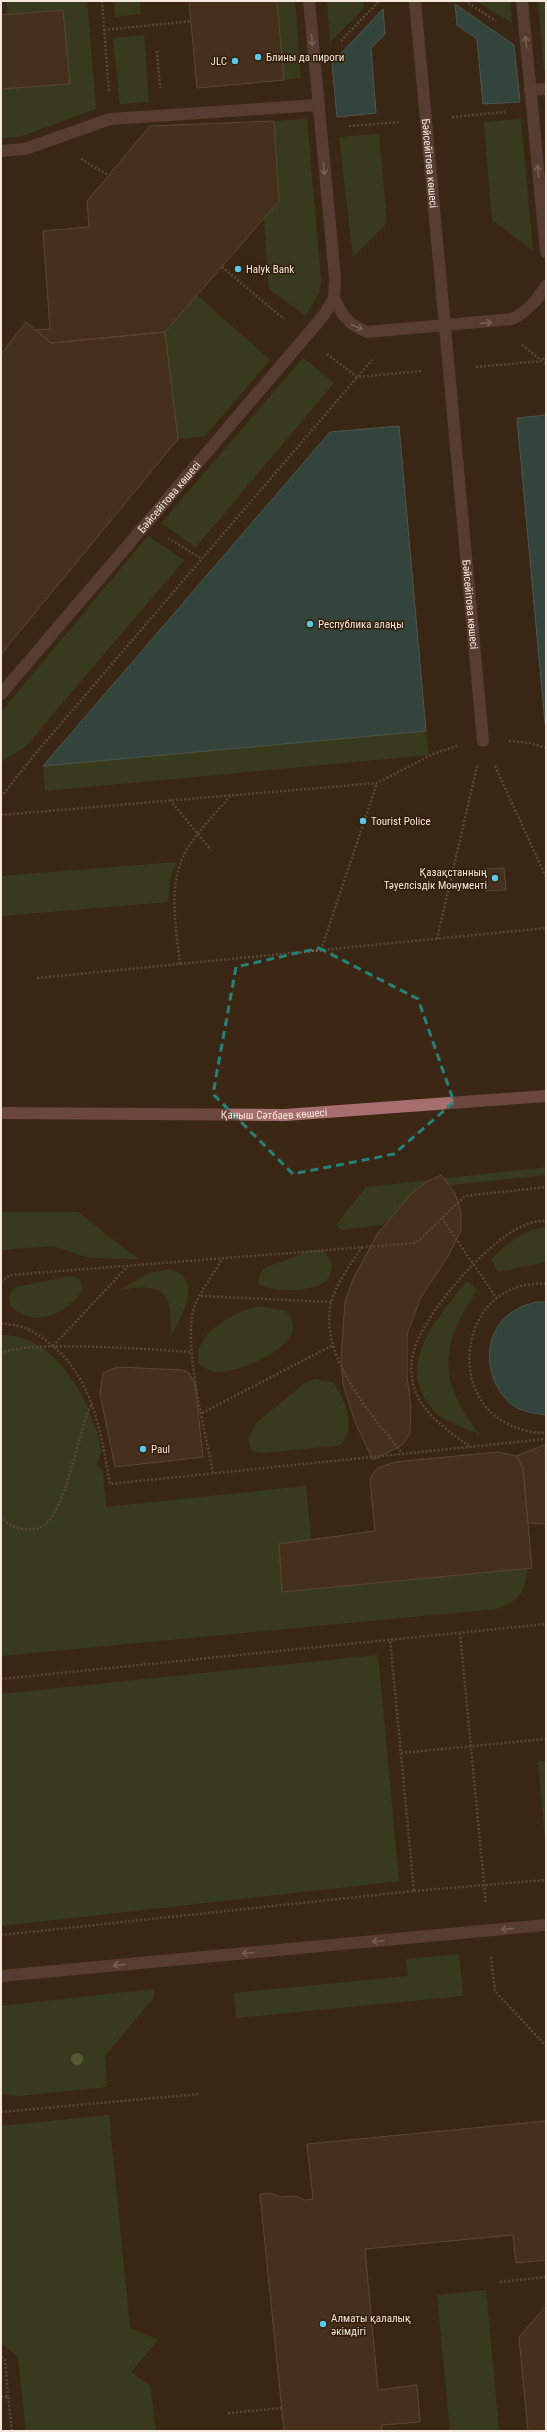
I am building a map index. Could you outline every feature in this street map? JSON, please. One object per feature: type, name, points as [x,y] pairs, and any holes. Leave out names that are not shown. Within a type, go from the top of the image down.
[{"type":"main road","name":"Қаныш Сәтбаев көшесі","points":[[1,1113],[285,1115],[546,1096]]},
{"type":"street","points":[[309,1],[334,278],[334,298],[343,315],[351,325],[367,332],[445,325],[493,323],[512,319],[525,312],[536,301],[546,286]]},
{"type":"street","name":"Бәйсейітова көшесі","points":[[415,1],[483,741]]},
{"type":"street","points":[[522,1],[546,252]]},
{"type":"street","points":[[530,90],[546,89]]},
{"type":"street","points":[[1,151],[25,148],[110,118],[318,105]]},
{"type":"street","name":"Бәйсейітова көшесі","points":[[1,694],[324,315],[334,298]]},
{"type":"street","points":[[1,1976],[546,1925]]},
{"type":"path","points":[[102,1],[110,118]]},
{"type":"path","points":[[336,46],[379,1]]},
{"type":"path","points":[[464,1],[501,24]]},
{"type":"path","points":[[104,30],[191,21]]},
{"type":"path","points":[[157,51],[162,115]]},
{"type":"path","points":[[493,323],[546,364]]},
{"type":"path","points":[[1,797],[35,754],[398,330]]},
{"type":"path","points":[[162,534],[202,559]]},
{"type":"path","points":[[1,815],[377,783],[433,754],[463,744],[483,741],[496,740],[531,743],[546,748]]},
{"type":"path","points":[[483,741],[546,877]]},
{"type":"path","points":[[437,939],[483,741]]},
{"type":"path","points":[[321,950],[377,783]]},
{"type":"path","points":[[180,964],[174,910],[175,890],[179,870],[187,849],[231,795]]},
{"type":"path","points":[[170,800],[211,850]]},
{"type":"path","points":[[37,978],[546,928]]},
{"type":"path","points":[[1,1282],[10,1275],[416,1243],[465,1196],[546,1187]]},
{"type":"path","points":[[442,1218],[497,1299]]},
{"type":"path","points":[[469,1446],[438,1424],[423,1405],[412,1380],[411,1363],[417,1342],[435,1309],[480,1257],[516,1230],[530,1223],[546,1221]]},
{"type":"path","points":[[362,1247],[338,1285],[331,1302],[328,1324],[333,1345],[353,1386],[402,1454]]},
{"type":"path","points":[[213,1473],[191,1352],[190,1326],[195,1306],[223,1258]]},
{"type":"path","points":[[52,1346],[130,1265]]},
{"type":"path","points":[[546,1284],[537,1283],[514,1289],[497,1299],[478,1320],[469,1342],[468,1366],[475,1389],[488,1409],[507,1424],[529,1432],[546,1433]]},
{"type":"path","points":[[201,1296],[331,1302]]},
{"type":"path","points":[[1,1323],[27,1328],[59,1351],[86,1388],[98,1419],[110,1484],[546,1439]]},
{"type":"path","points":[[202,1412],[333,1345]]},
{"type":"path","points":[[1,1354],[20,1349],[52,1346],[191,1352]]},
{"type":"path","points":[[1,1516],[14,1528],[29,1529],[40,1528],[52,1518],[63,1495],[92,1403]]},
{"type":"path","points":[[1,1679],[546,1624]]},
{"type":"path","points":[[460,1633],[484,1885]]},
{"type":"path","points":[[390,1639],[414,1891]]},
{"type":"path","points":[[401,1753],[546,1739]]},
{"type":"path","points":[[1,1935],[414,1891],[546,1880]]},
{"type":"path","points":[[491,1955],[495,1991],[546,2046]]},
{"type":"path","points":[[1,2112],[199,2094]]},
{"type":"path","points":[[500,2282],[546,2277]]},
{"type":"path","points":[[1,2356],[5,2360],[12,2431]]},
{"type":"path","points":[[1,2397],[8,2396]]},
{"type":"path","points":[[228,2413],[282,2408]]},
{"type":"highlighted area","points":[[319,948],[418,999],[454,1102],[394,1154],[293,1174],[213,1094],[236,967]]},
{"type":"green space","points":[[7,1],[87,1],[96,109],[19,137],[1,138],[1,89],[69,84],[63,10],[7,14]]},
{"type":"green space","points":[[114,1],[140,1],[141,14],[115,17]]},
{"type":"green space","points":[[277,1],[295,1],[301,78],[284,80]]},
{"type":"green space","points":[[327,1],[363,1],[364,8],[330,42]]},
{"type":"green space","points":[[476,1],[510,1],[512,23]]},
{"type":"green space","points":[[538,1],[546,1],[546,71],[544,71]]},
{"type":"green space","points":[[144,35],[149,102],[120,104],[113,38]]},
{"type":"green space","points":[[307,119],[321,280],[319,293],[306,316],[269,289],[264,218],[279,201],[274,121]]},
{"type":"green space","points":[[521,119],[533,251],[492,220],[484,122]]},
{"type":"green space","points":[[379,134],[387,223],[353,257],[339,137]]},
{"type":"green space","points":[[197,295],[270,360],[205,436],[178,439],[165,332]]},
{"type":"green space","points":[[303,358],[334,383],[196,547],[161,523]]},
{"type":"green space","points":[[148,536],[184,560],[26,746],[1,762],[1,712]]},
{"type":"green space","points":[[426,731],[429,755],[45,791],[43,766]]},
{"type":"green space","points":[[176,862],[171,874],[168,902],[1,916],[1,876]]},
{"type":"green space","points":[[546,1167],[546,1175],[424,1188],[382,1225],[341,1230],[336,1225],[366,1187]]},
{"type":"green space","points":[[1,1212],[78,1212],[138,1259],[90,1258],[53,1246],[1,1250]]},
{"type":"green space","points":[[546,1227],[546,1262],[498,1272],[491,1259],[516,1238],[530,1231]]},
{"type":"green space","points":[[312,1250],[323,1250],[332,1262],[329,1276],[322,1284],[303,1289],[281,1290],[262,1286],[257,1282],[261,1272],[265,1268]]},
{"type":"green space","points":[[170,1269],[180,1274],[186,1281],[188,1289],[184,1309],[170,1337],[170,1309],[167,1300],[162,1293],[155,1289],[145,1288],[133,1288],[118,1291],[149,1273]]},
{"type":"green space","points":[[70,1276],[80,1279],[83,1290],[76,1299],[59,1312],[50,1316],[30,1317],[20,1313],[11,1306],[10,1295],[16,1287]]},
{"type":"green space","points":[[467,1281],[477,1290],[456,1328],[450,1345],[448,1362],[450,1379],[456,1396],[465,1415],[479,1434],[439,1416],[423,1395],[417,1378],[418,1361],[424,1344],[433,1327]]},
{"type":"green space","points":[[261,1306],[286,1311],[290,1317],[293,1328],[290,1337],[283,1345],[262,1359],[237,1369],[215,1372],[200,1365],[198,1354],[201,1344],[217,1325],[240,1312]]},
{"type":"green space","points":[[1,1335],[18,1337],[47,1351],[70,1376],[87,1406],[100,1442],[101,1448],[97,1464],[103,1473],[106,1507],[306,1486],[311,1540],[279,1544],[282,1592],[528,1568],[523,1590],[512,1602],[497,1609],[1,1656]]},
{"type":"green space","points":[[315,1379],[334,1383],[342,1398],[348,1414],[349,1422],[346,1438],[341,1445],[264,1453],[255,1452],[251,1449],[248,1439],[256,1423],[305,1383]]},
{"type":"green space","points":[[378,1655],[399,1881],[1,1926],[1,1694]]},
{"type":"green space","points":[[538,1761],[546,1761],[546,1853]]},
{"type":"green space","points":[[459,1954],[463,1996],[236,2018],[234,1993],[408,1976],[406,1959]]},
{"type":"green space","points":[[154,1989],[154,1997],[105,2056],[107,2087],[19,2096],[1,2094],[1,2006]]},
{"type":"green space","points":[[109,2115],[130,2328],[158,2340],[131,2372],[150,2386],[156,2431],[26,2431],[18,2357],[1,2343],[1,2126]]},
{"type":"green space","points":[[486,2290],[499,2431],[450,2431],[437,2295]]},
{"type":"water","points":[[455,4],[514,45],[520,102],[483,104],[477,39],[457,25]]},
{"type":"water","points":[[383,9],[385,34],[371,48],[376,113],[337,117],[332,63]]},
{"type":"water","points":[[546,415],[546,723],[545,723],[517,418]]},
{"type":"water","points":[[399,426],[426,731],[43,766],[330,432]]},
{"type":"water","points":[[536,1302],[546,1302],[546,1415],[532,1413],[511,1404],[501,1393],[491,1368],[490,1354],[492,1340],[497,1328],[506,1317],[519,1308]]},
{"type":"building","points":[[189,1],[277,1],[284,80],[197,88]]},
{"type":"building","points":[[63,10],[70,84],[1,89],[1,15]]},
{"type":"building","points":[[274,121],[279,201],[165,332],[51,343],[36,330],[50,329],[43,231],[89,227],[87,201],[150,126]]},
{"type":"building","points":[[26,322],[51,343],[165,332],[178,439],[1,654],[1,354]]},
{"type":"building","points":[[504,868],[506,890],[486,891],[484,869]]},
{"type":"building","points":[[441,1175],[454,1192],[458,1201],[461,1214],[461,1231],[447,1258],[421,1297],[407,1334],[407,1377],[411,1406],[410,1433],[402,1445],[373,1460],[355,1422],[343,1384],[341,1357],[345,1302],[353,1279],[378,1233],[411,1194],[425,1183]]},
{"type":"building","name":"Paul","points":[[117,1367],[182,1370],[188,1372],[195,1383],[203,1457],[115,1467],[100,1394],[103,1373]]},
{"type":"building","points":[[545,1445],[546,1524],[528,1523],[523,1468],[516,1456]]},
{"type":"building","points":[[498,1452],[516,1456],[523,1468],[532,1568],[282,1592],[279,1544],[375,1531],[370,1480],[373,1473],[378,1468],[395,1462]]},
{"type":"building","name":"Алматы қалалық әкімдігі","points":[[546,2121],[546,2260],[516,2263],[513,2235],[365,2249],[378,2390],[417,2385],[420,2422],[382,2425],[382,2431],[284,2431],[260,2194],[270,2193],[280,2197],[296,2196],[304,2200],[313,2199],[307,2144]]},
{"type":"building","points":[[546,2306],[546,2431],[528,2431],[519,2337]]},
{"type":"place","name":"Блины да пироги","points":[[258,57]]},
{"type":"place","name":"JLC","points":[[235,61]]},
{"type":"place","name":"Halyk Bank","points":[[238,269]]},
{"type":"place","name":"Республика алаңы","points":[[310,624]]},
{"type":"place","name":"Tourist Police","points":[[363,821]]},
{"type":"place","name":"Қазақстанның Тәуелсіздік Монументі","points":[[495,878]]},
{"type":"place","name":"Paul","points":[[143,1449]]},
{"type":"place","name":"Алматы қалалық әкімдігі","points":[[323,2324]]}]
